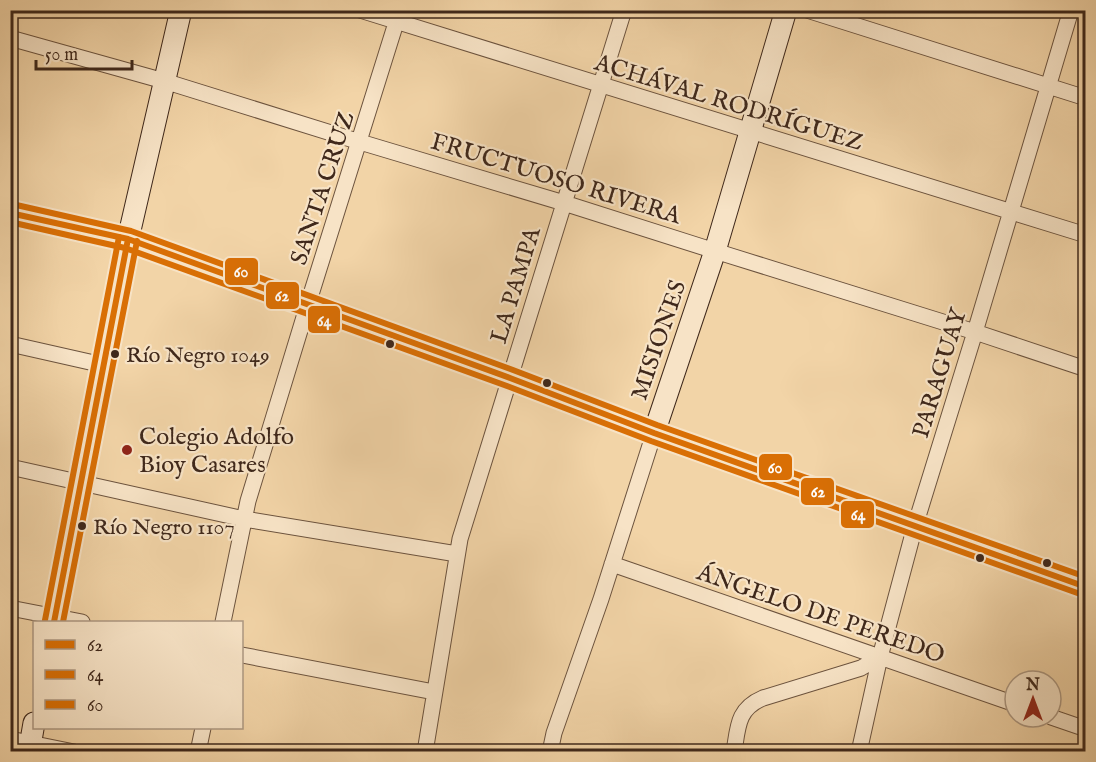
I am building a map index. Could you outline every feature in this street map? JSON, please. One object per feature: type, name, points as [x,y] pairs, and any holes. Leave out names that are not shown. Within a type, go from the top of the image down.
[{"type":"main road","points":[[54,620],[128,239],[181,10]]},
{"type":"main road","name":"MISIONES","points":[[654,433],[715,251],[786,10]]},
{"type":"main road","points":[[10,213],[128,239],[654,433],[1086,587]]},
{"type":"street","name":"ACHÁVAL RODRÍGUEZ","points":[[360,10],[399,16],[600,85],[1086,235]]},
{"type":"street","name":"LA PAMPA","points":[[425,752],[460,539],[624,10]]},
{"type":"street","points":[[807,10],[1086,98]]},
{"type":"street","name":"PARAGUAY","points":[[859,752],[880,657],[915,526],[1071,10]]},
{"type":"street","name":"SANTA CRUZ","points":[[223,621],[248,501],[399,16]]},
{"type":"street","name":"FRUCTUOSO RIVERA","points":[[10,38],[164,81],[564,203],[1086,369]]},
{"type":"street","points":[[10,344],[103,365]]},
{"type":"street","name":"MISIONES","points":[[550,752],[554,733],[654,433]]},
{"type":"street","points":[[10,467],[244,519],[457,554]]},
{"type":"street","name":"ÁNGELO DE PEREDO","points":[[612,564],[1003,700]]},
{"type":"street","points":[[10,608],[54,620]]},
{"type":"street","points":[[243,655],[434,692]]},
{"type":"street","points":[[734,752],[740,719],[752,703],[861,668],[880,657]]},
{"type":"street","points":[[1063,721],[1086,729]]},
{"type":"street","points":[[198,752],[203,729]]},
{"type":"street","points":[[26,739],[74,752]]},
{"type":"transit line","name":"60","points":[[12,204],[131,231],[657,425],[1086,577]]},
{"type":"transit line","name":"62","points":[[10,213],[128,239],[654,433],[1086,587]]},
{"type":"transit line","name":"64","points":[[10,222],[125,248],[507,386],[651,441],[1083,595]]},
{"type":"transit line","name":"60","points":[[45,620],[119,237]]},
{"type":"transit line","name":"62","points":[[54,621],[128,239]]},
{"type":"transit line","name":"64","points":[[63,621],[137,241]]},
{"type":"place","name":"Río Negro 1049","points":[[115,354]]},
{"type":"place","name":"Colegio Adolfo Bioy Casares","points":[[127,450]]},
{"type":"place","name":"Río Negro 1107","points":[[82,526]]}]
